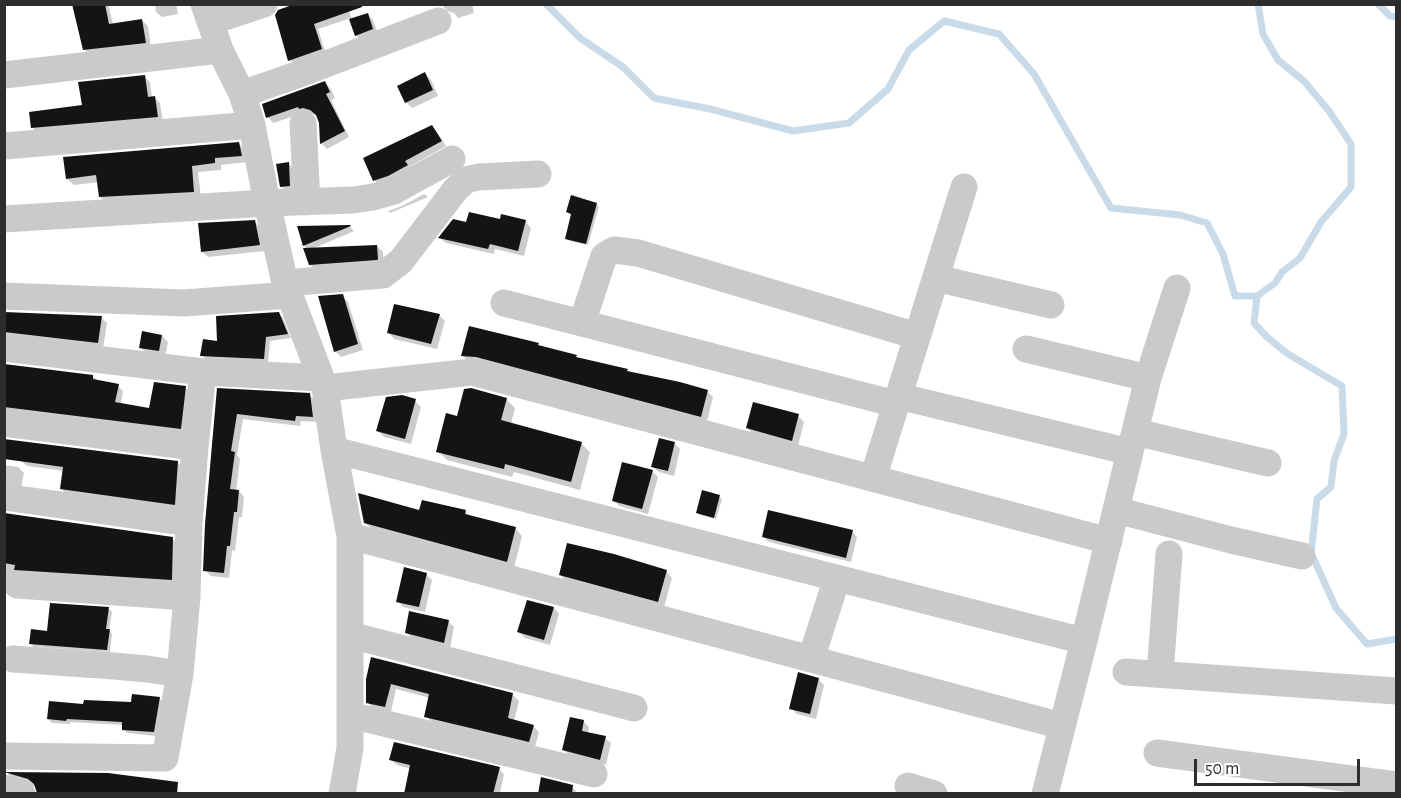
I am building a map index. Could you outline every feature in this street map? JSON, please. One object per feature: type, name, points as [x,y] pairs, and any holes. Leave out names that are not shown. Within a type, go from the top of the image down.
[{"type":"street","points":[[264,4],[207,13],[220,50],[242,94],[252,125],[287,289],[323,383],[350,536],[350,792]]},
{"type":"street","points":[[242,94],[438,21]]},
{"type":"street","points":[[4,75],[220,50]]},
{"type":"street","points":[[303,124],[307,202]]},
{"type":"street","points":[[4,146],[252,125]]},
{"type":"street","points":[[4,219],[352,200],[394,191],[452,159]]},
{"type":"street","points":[[4,296],[184,303],[383,275],[401,261],[456,189],[466,180],[478,177],[538,174]]},
{"type":"street","points":[[873,478],[964,187]]},
{"type":"street","points":[[582,323],[604,256],[614,250],[638,253],[917,336]]},
{"type":"street","points":[[936,278],[1052,305]]},
{"type":"street","points":[[1045,794],[1148,378],[1178,288]]},
{"type":"street","points":[[504,303],[897,400],[1132,442],[1268,463]]},
{"type":"street","points":[[4,348],[203,372],[323,383],[472,372],[1108,541]]},
{"type":"street","points":[[1026,349],[1148,378]]},
{"type":"street","points":[[4,756],[165,758],[180,675],[188,597],[189,523],[203,372]]},
{"type":"street","points":[[4,423],[195,447]]},
{"type":"street","points":[[334,450],[1084,641]]},
{"type":"street","points":[[4,497],[189,523]]},
{"type":"street","points":[[1116,510],[1302,556]]},
{"type":"street","points":[[350,536],[1062,726]]},
{"type":"street","points":[[1160,674],[1169,554]]},
{"type":"street","points":[[811,659],[837,578]]},
{"type":"street","points":[[17,585],[188,597]]},
{"type":"street","points":[[350,635],[634,708]]},
{"type":"street","points":[[13,659],[147,669],[180,675]]},
{"type":"street","points":[[1126,672],[1396,691]]},
{"type":"street","points":[[350,715],[594,774]]},
{"type":"street","points":[[1157,753],[1396,785]]},
{"type":"street","points":[[908,786],[934,794]]},
{"type":"street","points":[[4,788],[22,794]]},
{"type":"building","points":[[72,4],[105,4],[109,24],[142,19],[146,43],[83,50]]},
{"type":"building","points":[[295,4],[362,4],[362,7],[314,24],[322,49],[288,61],[275,15],[278,10]]},
{"type":"building","points":[[368,13],[373,29],[355,36],[349,19]]},
{"type":"building","points":[[425,72],[433,90],[405,103],[397,86]]},
{"type":"building","points":[[145,75],[148,97],[155,96],[158,117],[31,128],[29,112],[82,105],[78,82]]},
{"type":"building","points":[[325,81],[330,92],[326,94],[345,131],[320,144],[319,123],[316,115],[310,110],[298,107],[266,118],[262,104]]},
{"type":"building","points":[[432,125],[442,141],[405,161],[408,165],[373,181],[363,158]]},
{"type":"building","points":[[239,142],[242,156],[215,158],[215,163],[192,166],[194,192],[99,197],[96,175],[66,179],[63,157]]},
{"type":"building","points":[[289,162],[290,186],[280,187],[276,164]]},
{"type":"building","points":[[571,195],[597,203],[586,244],[565,239],[571,214],[566,212]]},
{"type":"building","points":[[469,212],[500,219],[501,214],[526,220],[518,251],[490,244],[488,249],[438,238],[453,219],[466,222]]},
{"type":"building","points":[[255,220],[260,245],[201,252],[198,223]]},
{"type":"building","points":[[350,225],[303,246],[297,226]]},
{"type":"building","points":[[377,245],[377,260],[309,265],[303,248]]},
{"type":"building","points":[[343,294],[358,344],[334,352],[318,296]]},
{"type":"building","points":[[394,304],[440,314],[431,344],[387,333]]},
{"type":"building","points":[[4,312],[102,316],[98,343],[4,332]]},
{"type":"building","points":[[279,312],[288,334],[266,337],[264,359],[200,356],[203,339],[217,341],[216,316]]},
{"type":"building","points":[[469,326],[539,343],[538,345],[577,355],[576,357],[628,369],[627,371],[708,390],[701,417],[476,357],[461,356]]},
{"type":"building","points":[[142,331],[162,335],[159,351],[139,348]]},
{"type":"building","points":[[4,364],[93,375],[93,379],[119,384],[115,402],[149,408],[154,382],[186,386],[181,429],[4,407]]},
{"type":"building","points":[[217,388],[310,393],[313,417],[296,416],[295,421],[237,414],[231,451],[235,452],[230,489],[239,490],[237,512],[234,512],[224,573],[203,571]]},
{"type":"building","points":[[471,388],[507,398],[501,420],[582,442],[571,482],[505,464],[504,469],[436,452],[446,413],[457,416],[464,389]]},
{"type":"building","points":[[402,395],[416,399],[405,439],[376,431],[386,397]]},
{"type":"building","points":[[753,402],[799,414],[792,441],[746,428]]},
{"type":"building","points":[[659,438],[675,442],[668,471],[651,467]]},
{"type":"building","points":[[4,439],[178,461],[175,505],[60,489],[63,467],[4,459]]},
{"type":"building","points":[[622,462],[653,470],[642,509],[612,501]]},
{"type":"building","points":[[702,490],[720,495],[714,518],[696,513]]},
{"type":"building","points":[[358,493],[419,510],[422,500],[466,510],[465,514],[516,527],[507,562],[364,523]]},
{"type":"building","points":[[768,510],[853,530],[846,558],[762,537]]},
{"type":"building","points":[[4,513],[173,537],[172,580],[14,570],[15,565],[4,563]]},
{"type":"building","points":[[567,543],[667,570],[658,602],[559,575]]},
{"type":"building","points":[[404,567],[427,573],[419,607],[396,602]]},
{"type":"building","points":[[527,600],[554,607],[544,640],[517,632]]},
{"type":"building","points":[[50,603],[109,607],[106,629],[110,629],[107,650],[29,644],[31,629],[47,631]]},
{"type":"building","points":[[409,611],[449,620],[444,643],[405,633]]},
{"type":"building","points":[[371,657],[513,693],[508,718],[534,725],[529,742],[424,717],[429,694],[391,684],[385,707],[366,703],[366,679]]},
{"type":"building","points":[[798,672],[819,678],[810,714],[789,709]]},
{"type":"building","points":[[132,694],[160,697],[154,732],[122,730],[122,722],[47,719],[49,701],[83,704],[84,700],[131,702]]},
{"type":"building","points":[[570,717],[584,720],[582,731],[606,736],[600,760],[562,750]]},
{"type":"building","points":[[394,742],[500,767],[493,794],[404,794],[410,765],[389,760]]},
{"type":"building","points":[[4,772],[108,773],[178,782],[177,794],[41,794],[37,793],[34,784],[28,779]]},
{"type":"building","points":[[541,777],[573,785],[572,794],[538,794]]},
{"type":"waterway","points":[[546,4],[580,38],[623,67],[654,98],[710,109],[793,131],[849,123],[888,89],[909,50],[944,21],[999,34],[1034,74],[1111,208],[1180,215],[1207,223],[1223,254],[1235,296],[1257,296]]},
{"type":"waterway","points":[[1258,4],[1263,34],[1278,60],[1304,81],[1329,111],[1351,144],[1351,187],[1321,222],[1300,258],[1282,272],[1275,283],[1257,296],[1254,323],[1288,354],[1342,386],[1344,434],[1334,461],[1331,487],[1317,499],[1311,553],[1336,608],[1367,644],[1396,639]]},
{"type":"waterway","points":[[1378,4],[1390,16],[1396,17]]}]
